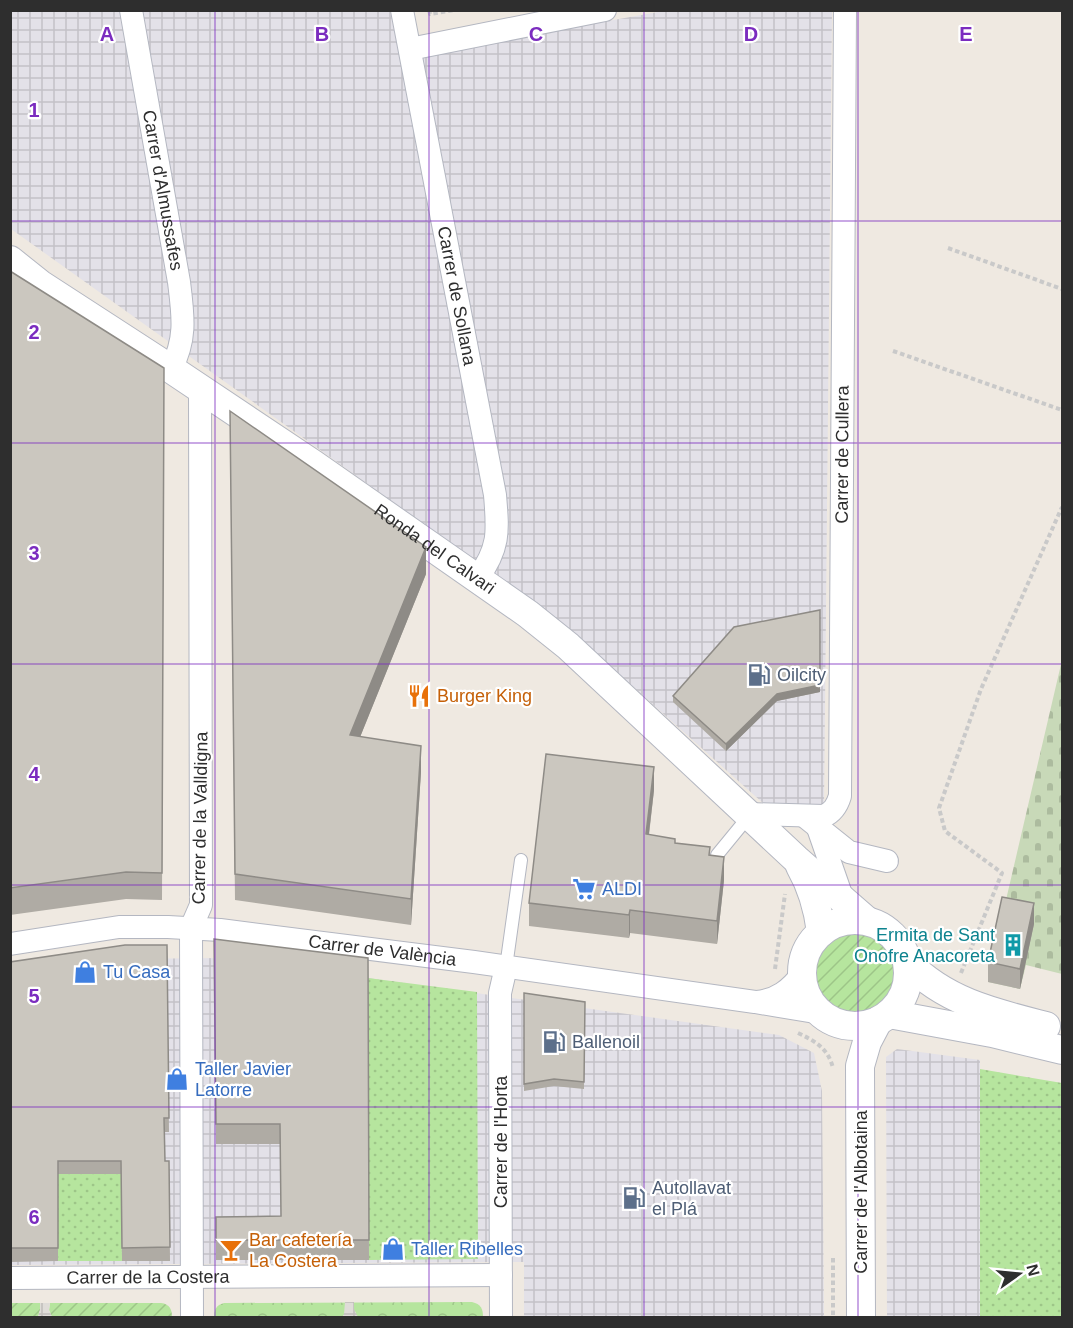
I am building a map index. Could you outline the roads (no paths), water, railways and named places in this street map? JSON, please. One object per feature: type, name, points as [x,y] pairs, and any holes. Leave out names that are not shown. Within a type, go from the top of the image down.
[{"type":"street","name":"Carrer d'Almussafes","points":[[130,10],[183,313],[183,333],[179,353],[171,369]]},
{"type":"street","name":"Carrer de Sollana","points":[[402,10],[495,495],[497,528],[494,546],[487,566],[477,579]]},
{"type":"street","points":[[410,49],[605,10]]},
{"type":"street","name":"Carrer de Cullera","points":[[749,815],[811,822],[829,814],[838,804],[840,796],[845,10]]},
{"type":"street","name":"Ronda del Calvari","points":[[10,260],[40,284],[314,464],[528,614],[568,646],[796,859],[839,887],[866,920]]},
{"type":"street","name":"Ronda del Calvari","points":[[10,273],[40,284]]},
{"type":"street","name":"Carrer de la Valldigna","points":[[192,1317],[191,928],[201,905],[200,388]]},
{"type":"street","points":[[811,822],[849,852],[887,861]]},
{"type":"street","points":[[811,822],[839,887]]},
{"type":"street","points":[[839,887],[834,865],[840,856],[849,852]]},
{"type":"street","points":[[796,859],[813,894],[821,932]]},
{"type":"street","points":[[866,920],[894,935],[908,963],[909,973],[905,991],[896,1008],[884,1018],[863,1026],[830,1019],[814,1007],[805,992],[788,974],[821,932],[842,921],[866,920]]},
{"type":"street","name":"Carrer de València","points":[[10,944],[119,927],[231,931],[755,1002],[830,1019]]},
{"type":"street","points":[[908,963],[928,982],[951,996],[996,1013],[1062,1031]]},
{"type":"street","name":"Carrer de l'Horta","points":[[501,1317],[500,993],[506,967]]},
{"type":"street","name":"Carrer de València","points":[[755,1002],[773,999],[789,989],[788,974]]},
{"type":"street","points":[[884,1018],[992,1033],[1062,1050]]},
{"type":"street","name":"Carrer de l'Albotaina","points":[[847,1068],[884,1018]]},
{"type":"street","name":"Carrer de l'Albotaina","points":[[830,1019],[852,1044],[847,1068],[861,1317]]},
{"type":"street","name":"Carrer de la Costera","points":[[10,1278],[501,1275]]},
{"type":"lane","points":[[717,855],[749,815]]},
{"type":"lane","points":[[506,967],[521,860]]},
{"type":"place","name":"Oilcity","points":[[759,675]]},
{"type":"place","name":"Burger King","points":[[419,696]]},
{"type":"place","name":"ALDI","points":[[584,889]]},
{"type":"place","name":"Ermita de Sant Onofre Anacoreta","points":[[1013,945]]},
{"type":"place","name":"Tu Casa","points":[[85,972]]},
{"type":"place","name":"Ballenoil","points":[[554,1042]]},
{"type":"place","name":"Taller Javier Latorre","points":[[177,1079]]},
{"type":"place","name":"Autollavat el Plá","points":[[634,1198]]},
{"type":"place","name":"Taller Ribelles","points":[[393,1249]]},
{"type":"place","name":"Bar cafetería La Costera","points":[[231,1250]]}]
